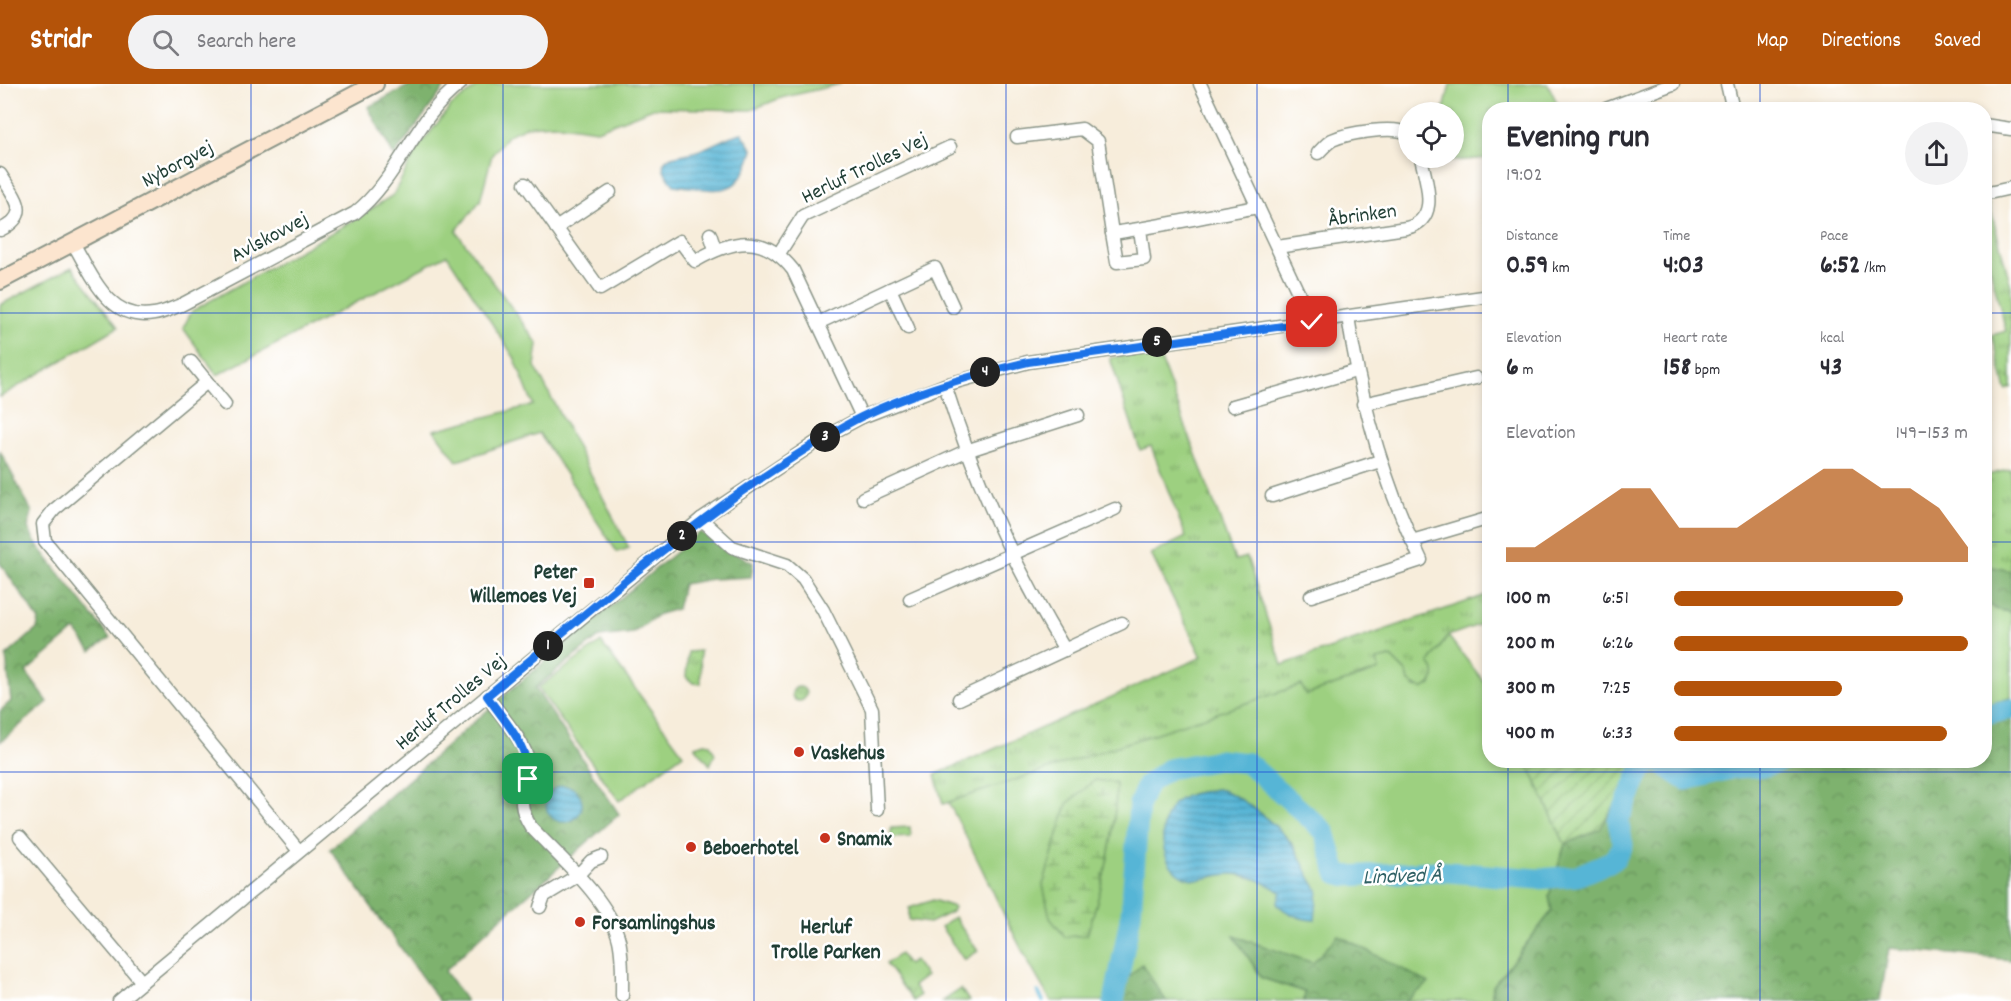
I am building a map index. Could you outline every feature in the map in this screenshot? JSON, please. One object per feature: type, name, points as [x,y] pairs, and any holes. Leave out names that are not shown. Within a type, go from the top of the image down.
[{"type":"main road","name":"Nyborgvej","points":[[0,281],[375,84]]},
{"type":"street","name":"Avlskovvej","points":[[73,243],[104,296],[118,309],[136,314],[155,314],[181,305],[355,213],[373,199],[387,182],[434,110],[460,84]]},
{"type":"street","points":[[1200,84],[1312,322]]},
{"type":"street","points":[[1625,102],[1673,84]]},
{"type":"street","points":[[1727,84],[1731,102]]},
{"type":"street","points":[[1992,126],[2011,129]]},
{"type":"street","points":[[1017,137],[1082,129],[1098,141],[1117,262],[1144,259],[1140,229]]},
{"type":"street","points":[[1318,153],[1333,140],[1388,129],[1398,130]]},
{"type":"street","name":"Herluf Trolles Vej","points":[[778,255],[804,216],[950,147]]},
{"type":"street","name":"Åbrinken","points":[[1277,247],[1406,228],[1418,223],[1427,212],[1430,199],[1423,168]]},
{"type":"street","points":[[0,174],[18,204],[19,214],[14,223],[0,230]]},
{"type":"street","points":[[525,184],[600,289],[680,242],[695,261],[715,249],[733,244],[752,243],[778,255],[793,270],[862,417]]},
{"type":"street","points":[[1992,192],[2011,188]]},
{"type":"street","points":[[556,228],[610,192]]},
{"type":"street","points":[[1112,233],[1258,207]]},
{"type":"street","points":[[710,234],[715,249]]},
{"type":"street","points":[[818,323],[935,268],[953,307]]},
{"type":"street","points":[[890,289],[908,328]]},
{"type":"street","name":"Herluf Trolles Vej","points":[[119,1001],[701,519],[821,439],[862,417],[945,385],[1028,362],[1078,353],[1482,297]]},
{"type":"street","points":[[1311,596],[1421,560],[1380,461],[1356,370],[1348,317]]},
{"type":"street","points":[[191,362],[225,404]]},
{"type":"street","points":[[1233,406],[1356,370]]},
{"type":"street","points":[[1364,404],[1476,378]]},
{"type":"street","points":[[207,382],[54,510],[43,524],[45,541],[299,851]]},
{"type":"street","points":[[945,385],[966,451],[1010,553],[1065,650]]},
{"type":"street","points":[[863,498],[966,451],[1078,415]]},
{"type":"street","points":[[1272,496],[1380,461]]},
{"type":"street","points":[[910,599],[1010,553],[1115,509]]},
{"type":"street","points":[[701,519],[732,547],[787,565],[803,579],[823,610],[872,709],[877,810]]},
{"type":"street","points":[[1412,541],[1482,520]]},
{"type":"street","points":[[959,699],[1122,623]]},
{"type":"street","points":[[487,696],[525,751],[529,764],[528,779],[520,799],[522,813],[531,827],[599,902],[618,938],[622,996]]},
{"type":"street","points":[[20,837],[142,982]]},
{"type":"street","points":[[540,907],[544,896],[577,876],[591,861],[601,857]]},
{"type":"green space","points":[[412,84],[447,84],[394,156],[368,107]]},
{"type":"green space","points":[[481,84],[841,84],[781,98],[751,110],[653,108],[597,130],[553,124],[528,126],[508,135],[492,155],[480,201],[456,231],[538,344],[535,366],[629,548],[617,552],[539,433],[457,461],[434,430],[533,405],[514,357],[447,255],[217,375],[183,328],[192,311],[354,220],[393,195],[417,149],[451,106]]},
{"type":"green space","points":[[1450,84],[1548,84],[1557,102],[1482,102],[1482,159],[1464,160],[1464,102],[1446,102]]},
{"type":"green space","points":[[1992,215],[2011,286],[2011,388],[2006,390],[1992,335],[2006,331],[1992,276]]},
{"type":"green space","points":[[72,267],[118,327],[0,397],[0,305]]},
{"type":"green space","points":[[1157,349],[1235,560],[1247,557],[1282,665],[1482,596],[1482,624],[1448,636],[1429,663],[1434,671],[1434,678],[1422,689],[1409,682],[1407,673],[1391,657],[1377,660],[1379,670],[1306,695],[1301,685],[943,804],[935,775],[1202,657],[1151,554],[1186,537],[1151,446],[1140,450],[1110,358]]},
{"type":"green space","points":[[0,451],[32,512],[28,527],[35,542],[110,638],[91,651],[75,630],[26,672],[48,702],[0,742],[0,711],[11,701],[6,656],[37,629],[39,620],[0,563]]},
{"type":"green space","points":[[2011,469],[2011,571],[1992,567],[1992,474]]},
{"type":"green space","points":[[700,532],[753,563],[751,577],[712,579],[683,584],[677,609],[659,614],[633,633],[599,637],[535,688],[619,814],[481,936],[445,971],[466,1001],[439,1001],[330,849],[507,693]]},
{"type":"green space","points":[[1992,567],[2011,571],[2011,612],[1992,607]]},
{"type":"green space","points":[[1992,607],[2011,612],[2011,698],[1992,703]]},
{"type":"green space","points":[[1448,636],[1482,679],[1482,768],[1529,768],[1565,844],[1549,896],[1552,911],[1493,986],[1491,1001],[1406,1001],[1428,983],[1313,963],[1235,937],[1262,978],[1305,992],[1304,1001],[1166,1001],[1142,965],[1105,1001],[1051,1001],[1010,927],[948,802],[1301,684],[1306,694],[1379,670],[1376,660],[1391,657],[1407,673],[1415,687],[1422,688],[1431,685],[1429,663]],"holes":[[[1216,789],[1236,797],[1260,813],[1290,842],[1318,890],[1281,892],[1261,880],[1231,873],[1200,879],[1174,804],[1190,794]]]},
{"type":"green space","points":[[601,642],[683,754],[619,801],[538,688]]},
{"type":"green space","points":[[700,651],[701,684],[693,683],[686,677],[688,652]]},
{"type":"green space","points":[[796,687],[802,687],[806,694],[802,701],[796,701],[792,697],[792,691]]},
{"type":"green space","points":[[2011,698],[2011,960],[1889,948],[1880,1001],[1491,1001],[1493,986],[1552,911],[1549,896],[1565,844],[1600,829],[1637,768],[1685,768],[1689,771],[1703,768],[1992,768],[1992,703]]},
{"type":"green space","points":[[710,744],[715,754],[710,765],[695,746]]},
{"type":"green space","points":[[1529,768],[1637,768],[1600,829],[1565,844]]},
{"type":"green space","points":[[1685,768],[1705,768],[1689,771]]},
{"type":"green space","points":[[1095,780],[1116,783],[1114,822],[1108,860],[1087,935],[1065,937],[1050,918],[1043,885],[1067,804]]},
{"type":"green space","points":[[910,827],[911,837],[891,838],[891,828]]},
{"type":"green space","points":[[933,900],[954,907],[952,912],[929,923],[909,920],[909,908]]},
{"type":"green space","points":[[954,917],[978,951],[964,960],[941,927]]},
{"type":"green space","points":[[1338,935],[1429,983],[1406,1001],[1304,1001],[1305,992],[1262,978],[1234,936],[1313,963]]},
{"type":"green space","points":[[900,954],[908,965],[914,960],[926,976],[913,986],[920,995],[913,1001],[886,964]]},
{"type":"green space","points":[[1142,964],[1166,1001],[1104,1001]]},
{"type":"green space","points":[[961,989],[969,1001],[943,1001]]},
{"type":"water","points":[[742,133],[753,150],[741,178],[733,185],[715,190],[674,185],[666,175],[663,167],[664,162],[668,159],[697,151]]},
{"type":"water","points":[[564,786],[577,791],[582,804],[577,817],[564,822],[551,817],[546,804],[551,791]]},
{"type":"water","points":[[1216,789],[1225,791],[1248,804],[1290,842],[1318,890],[1315,920],[1300,918],[1285,911],[1277,904],[1281,892],[1257,879],[1230,874],[1190,879],[1176,872],[1170,864],[1163,844],[1164,823],[1168,813],[1173,805],[1182,798]]},
{"type":"waterway","name":"Lindved Å","points":[[1992,713],[2011,709]]},
{"type":"waterway","name":"Lindved Å","points":[[1114,1001],[1131,914],[1139,804],[1147,785],[1168,769],[1219,760],[1248,763],[1325,832],[1337,873],[1348,876],[1436,871],[1538,879],[1577,876],[1614,860],[1623,845],[1618,821],[1643,768]]},
{"type":"waterway","name":"Lindved Å","points":[[1668,768],[1686,780],[1734,768]]},
{"type":"waterway","points":[[1038,992],[1043,1001]]},
{"type":"place","name":"Peter Willemoes Vej","points":[[589,583]]},
{"type":"place","name":"Vaskehus","points":[[799,752]]},
{"type":"place","name":"Snamix","points":[[825,838]]},
{"type":"place","name":"Beboerhotel","points":[[691,847]]},
{"type":"place","name":"Forsamlingshus","points":[[580,922]]},
{"type":"district","name":"Herluf Trolle Parken","points":[[826,938]]},
{"type":"route","points":[[528,779],[529,764],[525,751],[487,696],[701,519],[821,439],[862,417],[902,400],[984,372],[1078,353],[1312,322]]}]
